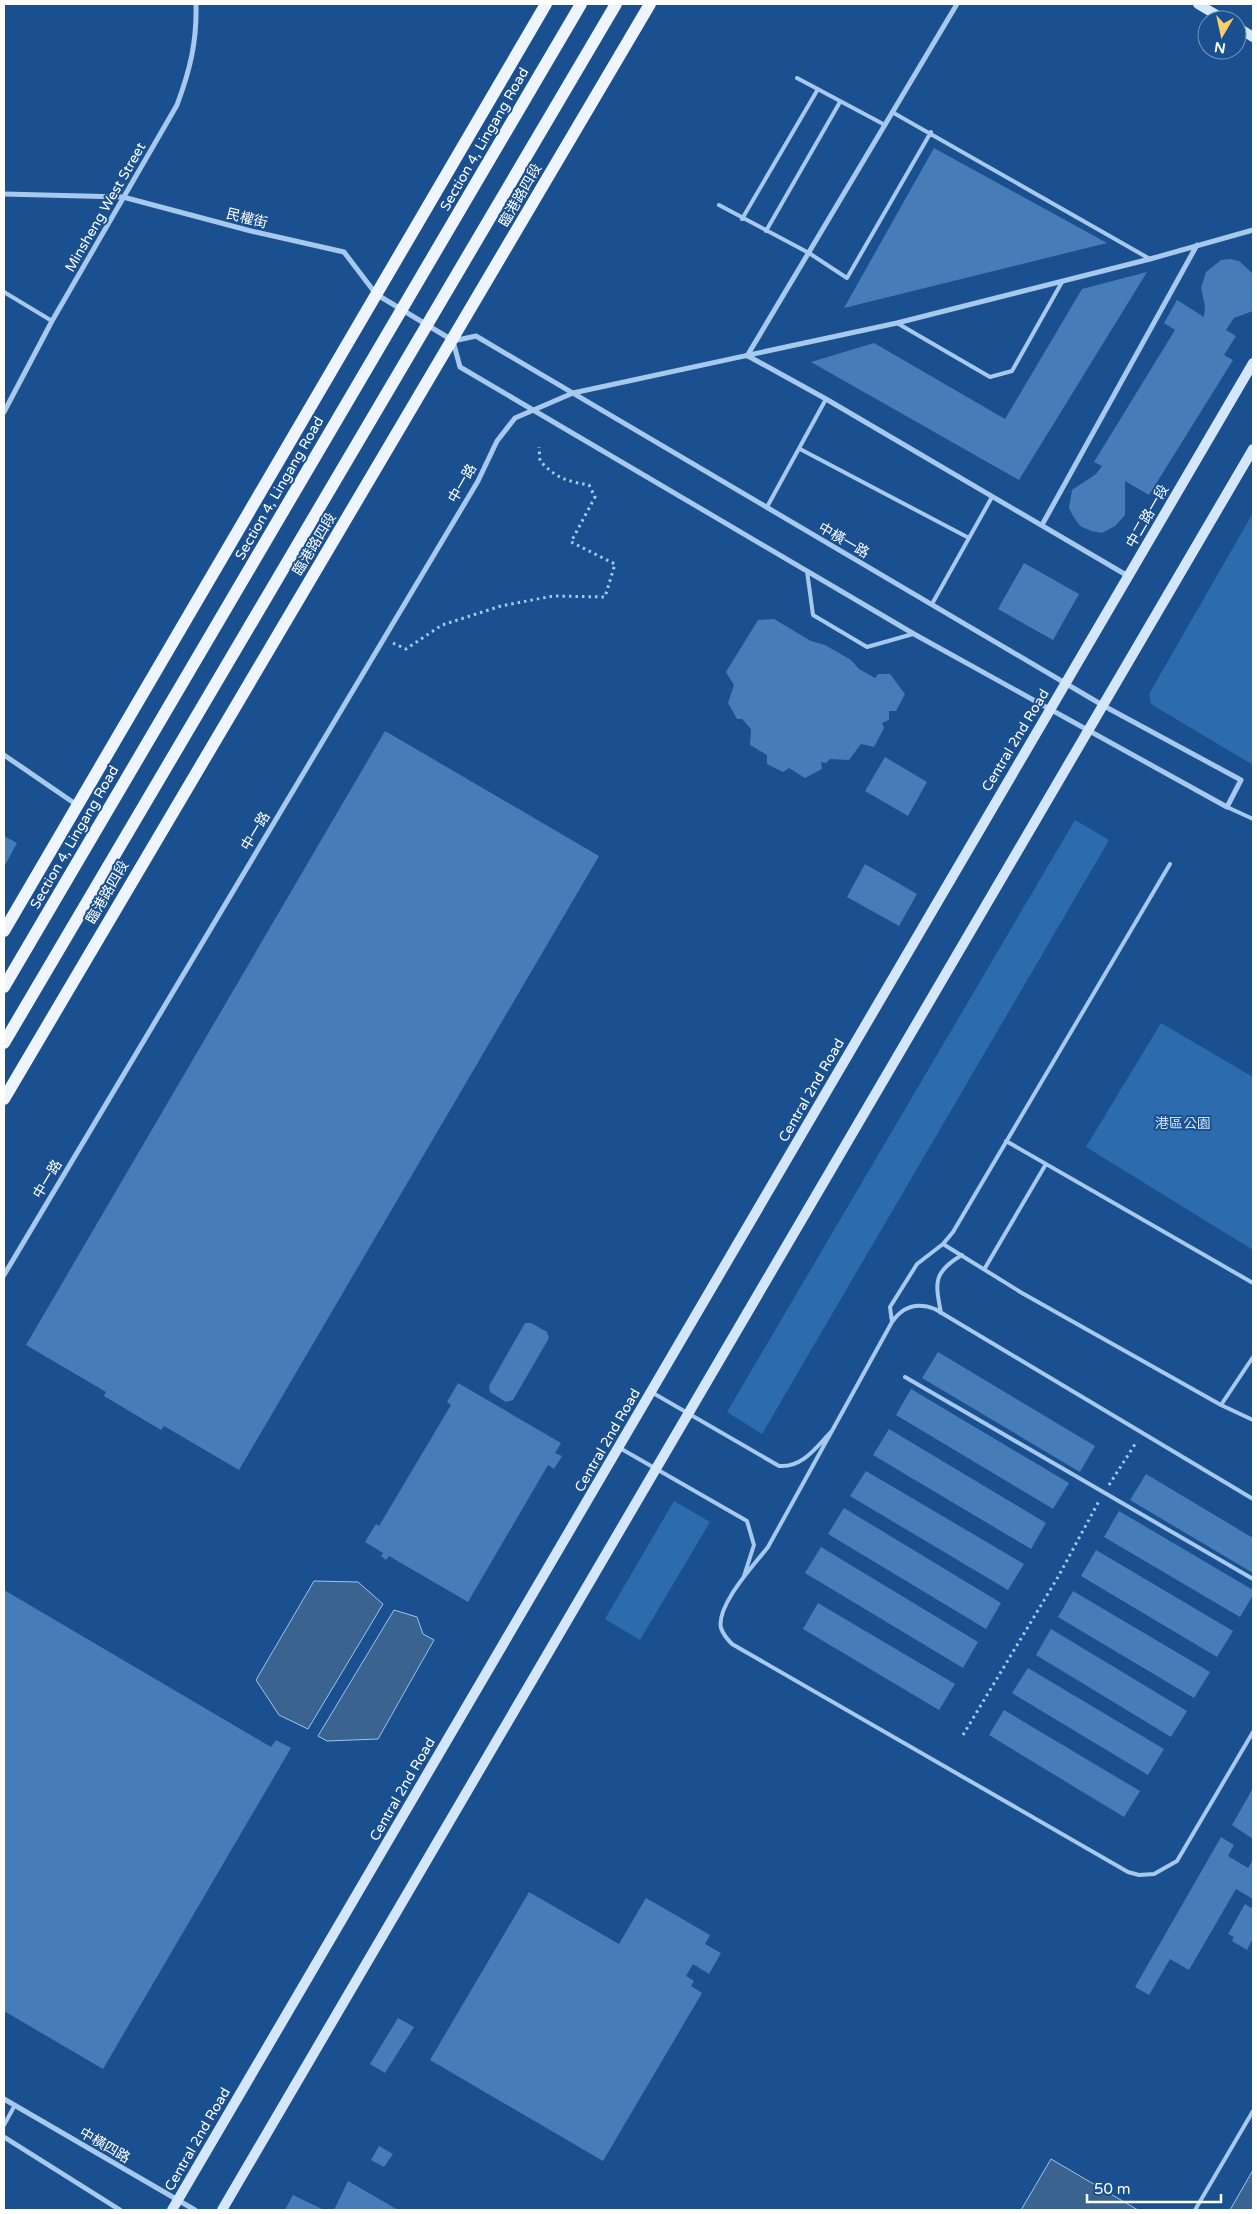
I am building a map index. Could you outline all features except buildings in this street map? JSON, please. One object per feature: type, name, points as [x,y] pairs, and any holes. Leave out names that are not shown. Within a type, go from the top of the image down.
[{"type":"main road","points":[[4,931],[546,4]]},
{"type":"main road","name":"Section 4, Lingang Road","points":[[4,987],[581,4]]},
{"type":"main road","name":"臨港路四段","points":[[427,325],[616,4]]},
{"type":"main road","name":"臨港路四段","points":[[4,1099],[453,341],[650,4]]},
{"type":"main road","points":[[4,1043],[427,325]]},
{"type":"street","name":"Minsheng West Street","points":[[4,412],[52,321],[177,105],[191,68],[197,29],[196,4]]},
{"type":"street","points":[[957,4],[747,356],[826,399],[1128,576]]},
{"type":"street","name":"民權街","points":[[4,194],[123,197],[250,231],[344,252],[376,294],[453,341]]},
{"type":"street","name":"中一路","points":[[4,1275],[478,481],[497,441],[515,418],[573,393],[898,323],[1150,259],[1253,230]]},
{"type":"street","points":[[1042,525],[1197,245]]},
{"type":"street","name":"中橫一路","points":[[453,341],[476,336],[1104,706],[1241,780],[1227,807]]},
{"type":"street","points":[[453,341],[460,366],[914,634],[1227,807]]},
{"type":"street","name":"中二路一段","points":[[1065,683],[1253,363]]},
{"type":"street","points":[[222,2210],[1253,449]]},
{"type":"street","name":"Central 2nd Road","points":[[172,2210],[1065,683]]},
{"type":"street","points":[[4,754],[77,806]]},
{"type":"street","name":"中橫四路","points":[[4,2099],[195,2210]]},
{"type":"street","points":[[4,2138],[120,2210]]},
{"type":"lane","points":[[796,78],[884,125]]},
{"type":"lane","points":[[742,219],[818,89]]},
{"type":"lane","points":[[766,232],[840,102]]},
{"type":"lane","points":[[892,112],[931,132],[1150,259]]},
{"type":"lane","points":[[719,205],[808,253],[847,278],[931,132]]},
{"type":"lane","points":[[898,323],[990,377],[1012,371],[1063,281]]},
{"type":"lane","points":[[4,292],[52,321]]},
{"type":"lane","points":[[767,507],[826,399]]},
{"type":"lane","points":[[800,449],[969,538]]},
{"type":"lane","points":[[932,604],[992,497]]},
{"type":"lane","points":[[807,571],[813,615],[867,647],[914,634]]},
{"type":"lane","points":[[1227,807],[1253,819]]},
{"type":"lane","points":[[892,1322],[890,1307],[917,1264],[943,1244],[952,1232],[1170,864]]},
{"type":"lane","points":[[1006,1141],[1253,1284]]},
{"type":"lane","points":[[985,1268],[1046,1164]]},
{"type":"lane","points":[[943,1244],[985,1268],[1022,1293],[1221,1405],[1253,1420]]},
{"type":"lane","points":[[941,1313],[937,1293],[938,1276],[945,1266],[962,1255]]},
{"type":"lane","points":[[1253,1499],[941,1313],[928,1306],[912,1306],[897,1314],[892,1322],[837,1425],[768,1547],[742,1580],[723,1610],[721,1620],[721,1629],[732,1644],[1128,1872],[1139,1875],[1154,1874],[1176,1861],[1253,1732]]},
{"type":"lane","points":[[1221,1405],[1253,1357]]},
{"type":"lane","points":[[906,1378],[1253,1579]]},
{"type":"lane","points":[[651,1392],[779,1466],[794,1465],[801,1462],[837,1425]]},
{"type":"lane","points":[[618,1447],[656,1470],[679,1480],[747,1521],[754,1545],[742,1580]]},
{"type":"lane","points":[[4,2124],[15,2105]]},
{"type":"lane","points":[[1195,2210],[1253,2111]]},
{"type":"path","points":[[383,638],[406,649],[442,624],[501,606],[552,596],[605,597],[615,564],[571,542],[595,497],[589,485],[566,481],[553,474],[540,461],[539,447]]},
{"type":"path","points":[[963,1735],[1141,1433]]},
{"type":"green space","points":[[1253,513],[1253,765],[1151,704],[1149,694]]},
{"type":"green space","points":[[1075,820],[1109,840],[762,1434],[727,1412]]},
{"type":"green space","name":"港區公園","points":[[1161,1023],[1253,1077],[1253,1250],[1086,1147]]},
{"type":"green space","points":[[674,1501],[710,1522],[640,1640],[605,1619]]},
{"type":"shaded area","points":[[314,1581],[358,1582],[383,1604],[308,1729],[279,1715],[256,1680]]},
{"type":"shaded area","points":[[394,1610],[417,1617],[423,1634],[434,1640],[378,1739],[327,1741],[318,1736]]},
{"type":"shaded area","points":[[1051,2159],[1138,2210],[1021,2210]]},
{"type":"shaded area","points":[[1253,2170],[1253,2210],[1230,2210]]}]
